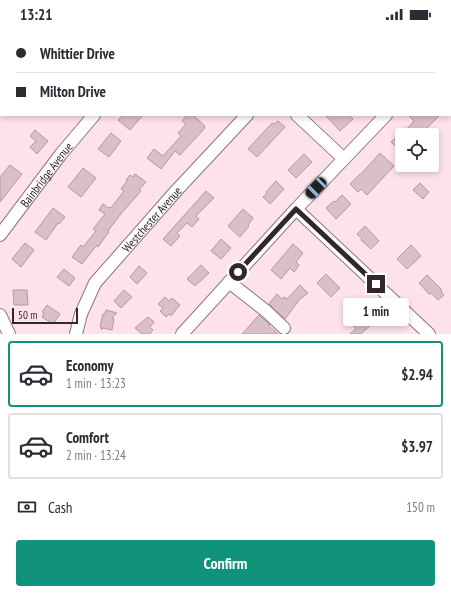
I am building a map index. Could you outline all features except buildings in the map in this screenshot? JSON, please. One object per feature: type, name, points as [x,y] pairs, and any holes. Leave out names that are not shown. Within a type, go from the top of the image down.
[{"type":"street","name":"Bainbridge Avenue","points":[[0,235],[46,172],[93,116]]},
{"type":"street","name":"Westchester Avenue","points":[[76,334],[81,314],[95,284],[176,191],[245,116]]},
{"type":"street","points":[[298,116],[344,159]]},
{"type":"street","points":[[182,334],[296,209],[385,116]]},
{"type":"street","points":[[296,209],[429,334]]},
{"type":"street","points":[[229,282],[266,310],[284,328]]},
{"type":"street","points":[[0,316],[9,334]]},
{"type":"route","points":[[238,272],[296,209],[376,284]]}]
